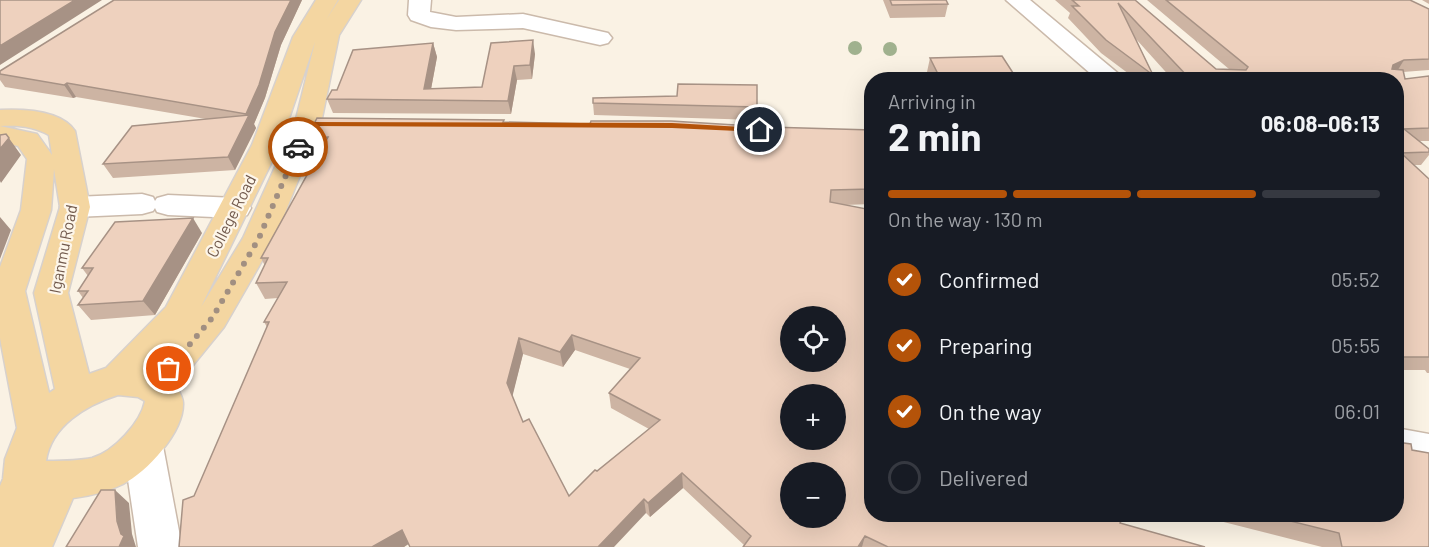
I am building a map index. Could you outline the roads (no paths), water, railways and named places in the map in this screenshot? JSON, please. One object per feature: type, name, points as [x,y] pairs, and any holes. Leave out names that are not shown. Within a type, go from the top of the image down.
[{"type":"main road","name":"College Road","points":[[136,383],[179,316],[236,208],[266,145],[305,36],[327,0]]},
{"type":"main road","name":"College Road","points":[[136,383],[212,318],[259,238],[319,124],[328,35],[350,0]]},
{"type":"main road","name":"Iganmu Road","points":[[0,118],[25,117],[47,122],[62,131],[75,207],[51,292],[75,395]]},
{"type":"main road","name":"Iganmu Road","points":[[0,134],[27,140],[41,159],[36,210],[4,292],[37,428]]},
{"type":"main road","points":[[0,538],[41,481],[109,471],[143,446],[155,432],[162,418],[164,405],[162,394],[136,383],[97,385],[61,404],[37,428],[27,448],[23,466],[41,481]]},
{"type":"main road","points":[[30,547],[41,481]]},
{"type":"street","points":[[420,0],[419,15],[428,20],[444,22],[522,21],[600,38]]},
{"type":"street","points":[[1017,0],[1103,72]]},
{"type":"street","points":[[75,207],[155,205],[236,208]]},
{"type":"street","points":[[143,446],[160,547]]},
{"type":"street","points":[[1404,447],[1429,452]]}]
